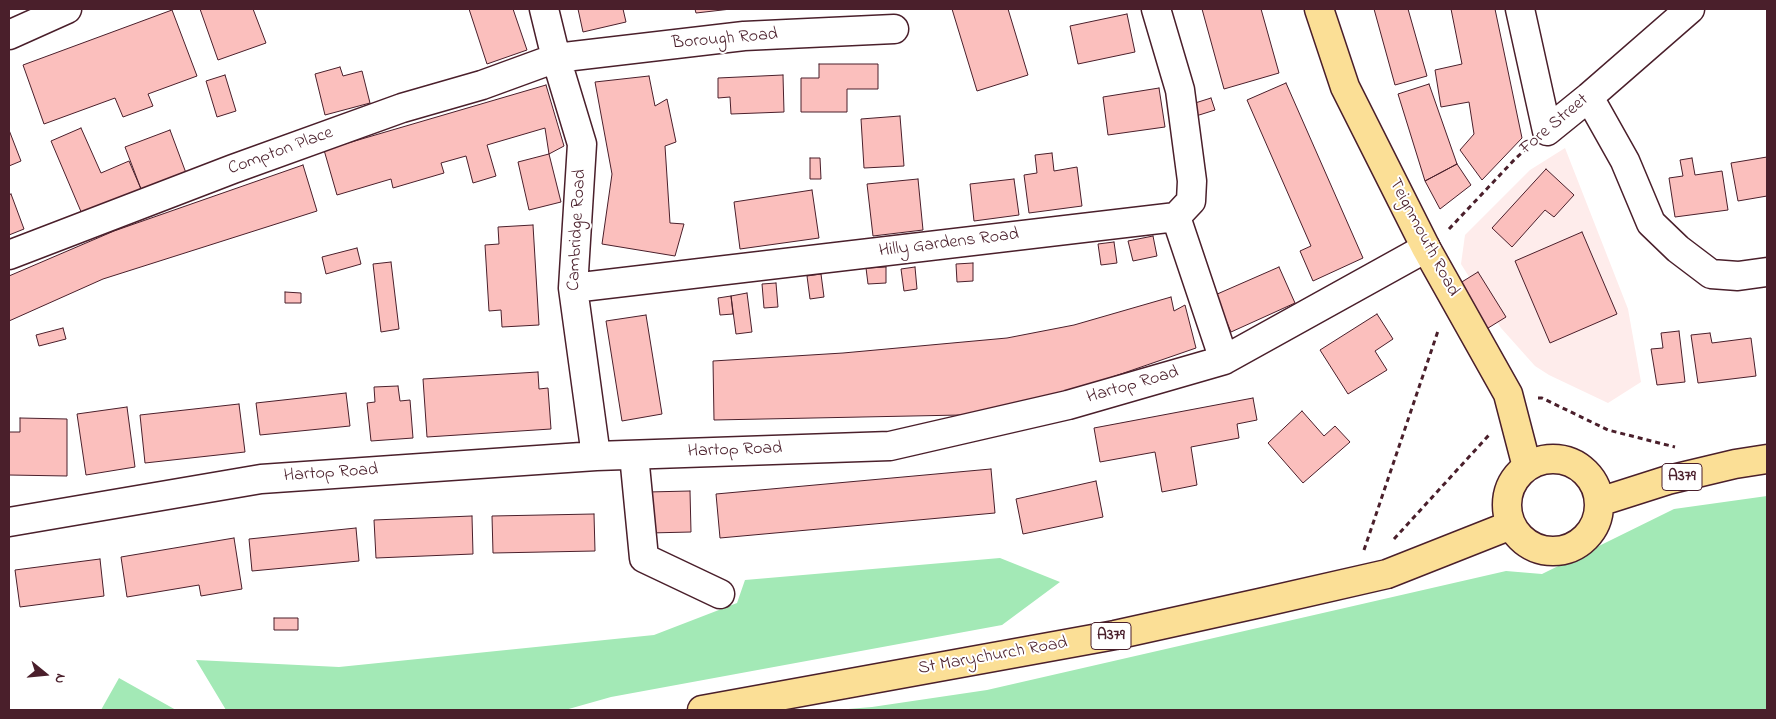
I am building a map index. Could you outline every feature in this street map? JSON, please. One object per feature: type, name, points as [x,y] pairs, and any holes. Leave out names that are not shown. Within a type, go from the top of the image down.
[{"type":"main road","name":"Teignmouth Road","points":[[1319,9],[1345,87],[1426,248],[1510,402],[1527,467]]},
{"type":"main road","points":[[1553,459],[1567,461],[1580,467],[1589,476],[1596,488],[1599,502],[1597,518],[1590,532],[1579,543],[1564,550],[1549,551],[1534,547],[1520,538],[1511,525],[1507,512],[1509,493],[1517,475],[1527,467],[1540,461],[1553,459]]},
{"type":"main road","name":"A379","points":[[1599,502],[1668,480],[1735,464],[1767,459]]},
{"type":"main road","name":"St Marychurch Road","points":[[702,710],[1115,635],[1354,582],[1387,574],[1511,525]]},
{"type":"street","points":[[9,35],[67,9]]},
{"type":"street","name":"Cambridge Road","points":[[544,9],[556,58],[582,144],[573,288],[596,456]]},
{"type":"street","points":[[1156,9],[1180,90],[1192,181],[1191,201],[1176,217],[1224,360]]},
{"type":"street","points":[[1520,9],[1547,131]]},
{"type":"street","name":"Fore Street","points":[[1547,131],[1690,9]]},
{"type":"street","name":"Borough Road","points":[[556,58],[744,36],[894,29]]},
{"type":"street","name":"Compton Place","points":[[9,255],[242,166],[402,108],[482,85],[556,58]]},
{"type":"street","points":[[1589,97],[1626,161],[1651,223],[1678,249],[1711,274],[1738,276],[1767,272]]},
{"type":"street","name":"Hilly Gardens Road","points":[[573,288],[1176,217]]},
{"type":"street","name":"Hartop Road","points":[[9,522],[262,479],[596,456],[890,446],[1068,405],[1224,360],[1426,248]]},
{"type":"street","points":[[634,455],[644,558],[720,594]]},
{"type":"path","name":"Fore Street","points":[[1426,248],[1455,224],[1515,158],[1547,131]]},
{"type":"path","points":[[1354,582],[1451,293]]},
{"type":"path","points":[[1393,540],[1510,402],[1542,398],[1608,430],[1680,448]]},
{"type":"shaded area","points":[[1565,148],[1628,309],[1641,382],[1608,403],[1549,375],[1535,366],[1501,328],[1461,264],[1465,235],[1530,170]]},
{"type":"green space","points":[[1767,496],[1767,710],[836,710],[872,707],[987,690],[1506,571],[1542,574],[1674,509]]},
{"type":"green space","points":[[1000,558],[1060,582],[1002,625],[611,697],[565,710],[226,710],[196,660],[339,667],[654,635],[737,603],[745,580]]},
{"type":"green space","points":[[119,678],[176,710],[101,710]]},
{"type":"building","points":[[200,9],[253,9],[266,43],[218,60]]},
{"type":"building","points":[[469,9],[513,9],[527,50],[487,64]]},
{"type":"building","points":[[578,9],[623,9],[626,22],[583,32]]},
{"type":"building","points":[[695,9],[731,9],[696,13]]},
{"type":"building","points":[[952,9],[1008,9],[1028,75],[977,91]]},
{"type":"building","points":[[1202,9],[1261,9],[1279,73],[1224,89]]},
{"type":"building","points":[[1374,9],[1408,9],[1427,76],[1395,85]]},
{"type":"building","points":[[1451,9],[1495,9],[1522,138],[1482,180],[1460,150],[1474,134],[1469,102],[1441,107],[1435,70],[1462,64]]},
{"type":"building","points":[[172,10],[197,76],[148,94],[153,106],[123,117],[115,98],[44,124],[23,65]]},
{"type":"building","points":[[1127,14],[1135,52],[1078,64],[1070,26]]},
{"type":"building","points":[[819,64],[878,64],[878,89],[847,89],[847,112],[801,112],[801,78],[819,78]]},
{"type":"building","points":[[340,67],[343,76],[362,71],[370,103],[325,115],[315,74]]},
{"type":"building","points":[[225,75],[236,111],[217,117],[206,81]]},
{"type":"building","points":[[783,75],[784,112],[731,114],[730,97],[718,98],[718,78]]},
{"type":"building","points":[[649,76],[655,106],[667,99],[676,142],[665,146],[670,223],[684,224],[675,256],[602,244],[612,174],[595,82]]},
{"type":"building","points":[[1286,83],[1363,258],[1313,281],[1300,251],[1311,246],[1247,100]]},
{"type":"building","points":[[1429,84],[1457,164],[1425,181],[1398,94]]},
{"type":"building","points":[[546,85],[564,146],[549,154],[545,128],[487,145],[496,176],[473,183],[466,156],[441,163],[444,173],[393,188],[391,179],[337,195],[324,150]]},
{"type":"building","points":[[1159,88],[1165,127],[1108,135],[1103,97]]},
{"type":"building","points":[[1211,98],[1215,110],[1196,116],[1192,104]]},
{"type":"building","points":[[900,116],[904,166],[864,168],[861,119]]},
{"type":"building","points":[[81,128],[101,173],[129,161],[141,189],[82,214],[51,141]]},
{"type":"building","points":[[9,130],[21,161],[9,166]]},
{"type":"building","points":[[170,130],[186,173],[141,189],[125,147]]},
{"type":"building","points":[[1052,153],[1054,171],[1077,167],[1082,206],[1029,213],[1024,175],[1037,173],[1035,155]]},
{"type":"building","points":[[549,154],[561,202],[529,210],[518,162]]},
{"type":"building","points":[[1767,157],[1767,196],[1738,201],[1731,163]]},
{"type":"building","points":[[810,158],[820,158],[821,179],[810,179]]},
{"type":"building","points":[[1692,158],[1695,175],[1722,171],[1728,210],[1675,217],[1669,178],[1683,176],[1680,160]]},
{"type":"building","points":[[1457,164],[1471,185],[1440,209],[1425,181]]},
{"type":"building","points":[[303,165],[317,211],[103,279],[9,321],[9,276],[114,231]]},
{"type":"building","points":[[1546,169],[1574,195],[1554,217],[1545,210],[1512,247],[1492,228]]},
{"type":"building","points":[[918,179],[923,230],[873,236],[867,184]]},
{"type":"building","points":[[1014,179],[1019,215],[974,221],[970,184]]},
{"type":"building","points":[[812,190],[819,238],[740,249],[734,202]]},
{"type":"building","points":[[11,194],[24,229],[9,235],[9,195]]},
{"type":"building","points":[[533,225],[539,325],[502,327],[501,310],[489,311],[485,245],[499,244],[498,227]]},
{"type":"building","points":[[1582,232],[1617,314],[1550,343],[1515,261]]},
{"type":"building","points":[[1153,236],[1157,256],[1133,261],[1128,241]]},
{"type":"building","points":[[1114,242],[1117,263],[1101,265],[1098,244]]},
{"type":"building","points":[[357,248],[361,264],[326,274],[322,257]]},
{"type":"building","points":[[391,262],[399,329],[381,332],[373,264]]},
{"type":"building","points":[[973,263],[973,281],[957,282],[956,264]]},
{"type":"building","points":[[886,267],[886,283],[868,284],[866,268]]},
{"type":"building","points":[[915,267],[917,289],[904,291],[901,269]]},
{"type":"building","points":[[1279,267],[1295,303],[1231,332],[1215,295]]},
{"type":"building","points":[[1478,272],[1506,317],[1480,333],[1452,288]]},
{"type":"building","points":[[821,274],[824,297],[810,299],[807,276]]},
{"type":"building","points":[[776,283],[778,307],[764,308],[762,284]]},
{"type":"building","points":[[285,292],[301,293],[301,303],[285,303]]},
{"type":"building","points":[[747,293],[752,332],[736,334],[731,296]]},
{"type":"building","points":[[731,296],[733,314],[720,315],[718,298]]},
{"type":"building","points":[[1171,297],[1174,311],[1185,305],[1196,348],[1069,392],[961,415],[714,420],[713,361],[843,353],[1007,338],[1074,325]]},
{"type":"building","points":[[1377,314],[1393,339],[1375,351],[1387,370],[1348,394],[1320,350]]},
{"type":"building","points":[[646,315],[662,414],[622,421],[606,321]]},
{"type":"building","points":[[63,328],[66,339],[39,346],[36,335]]},
{"type":"building","points":[[1679,331],[1685,382],[1657,385],[1651,349],[1663,348],[1661,333]]},
{"type":"building","points":[[1710,333],[1712,343],[1751,338],[1756,376],[1698,383],[1691,335]]},
{"type":"building","points":[[538,372],[539,389],[548,388],[551,429],[427,437],[423,379]]},
{"type":"building","points":[[398,386],[400,401],[410,400],[413,438],[371,441],[367,403],[375,402],[374,387]]},
{"type":"building","points":[[346,393],[350,426],[260,435],[256,403]]},
{"type":"building","points":[[1253,398],[1257,420],[1237,424],[1239,438],[1191,447],[1197,485],[1162,492],[1155,452],[1100,462],[1094,428]]},
{"type":"building","points":[[239,404],[245,452],[145,463],[140,415]]},
{"type":"building","points":[[127,407],[135,467],[86,475],[77,414]]},
{"type":"building","points":[[1302,411],[1324,436],[1335,426],[1350,442],[1303,483],[1268,443]]},
{"type":"building","points":[[20,418],[67,419],[67,476],[9,475],[9,432],[20,432]]},
{"type":"building","points":[[991,469],[995,513],[720,538],[716,494]]},
{"type":"building","points":[[1096,481],[1103,517],[1023,534],[1016,499]]},
{"type":"building","points":[[690,491],[691,532],[649,533],[648,492]]},
{"type":"building","points":[[594,514],[595,551],[493,553],[492,516]]},
{"type":"building","points":[[472,516],[473,554],[376,558],[374,520]]},
{"type":"building","points":[[356,528],[359,561],[252,571],[249,539]]},
{"type":"building","points":[[234,538],[242,589],[201,596],[199,585],[127,597],[121,557]]},
{"type":"building","points":[[100,559],[104,596],[20,607],[15,570]]},
{"type":"building","points":[[274,618],[298,618],[298,630],[274,630]]}]
